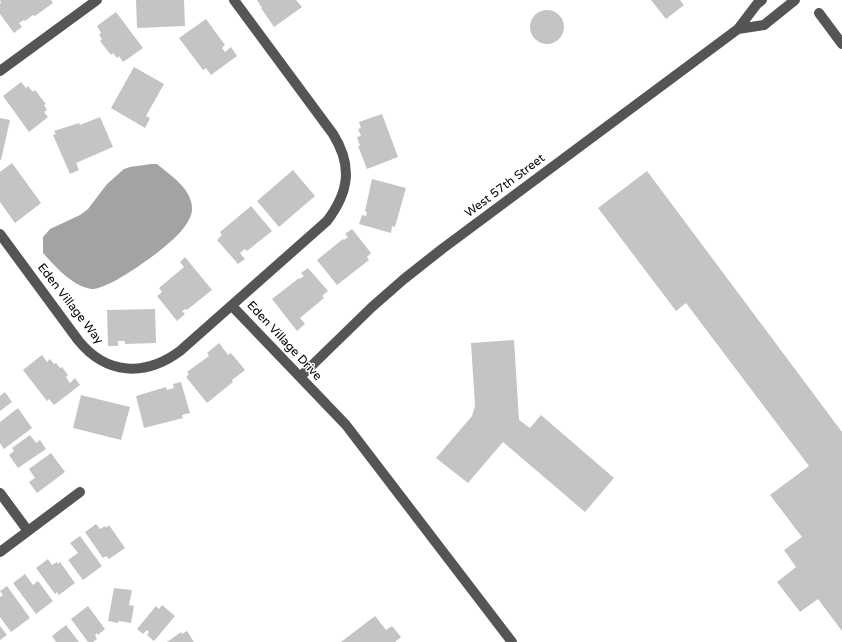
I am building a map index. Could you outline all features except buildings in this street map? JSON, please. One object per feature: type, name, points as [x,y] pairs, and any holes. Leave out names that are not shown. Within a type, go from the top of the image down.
[{"type":"street","points":[[0,70],[97,0]]},
{"type":"street","name":"Eden Village Drive","points":[[234,0],[333,134],[342,153],[346,175],[342,196],[336,209],[327,221],[232,306],[346,425],[512,642]]},
{"type":"street","name":"West 57th Street","points":[[300,377],[372,307],[425,262],[738,29],[757,4],[762,0]]},
{"type":"street","name":"West 57th Street","points":[[738,29],[764,25],[795,0]]},
{"type":"street","points":[[819,13],[842,44]]},
{"type":"street","name":"Eden Village Way","points":[[0,234],[83,346],[100,360],[112,365],[134,369],[148,367],[168,360],[180,352],[232,306]]},
{"type":"street","points":[[0,552],[80,492]]},
{"type":"street","points":[[0,493],[28,530]]},
{"type":"shaded area","points":[[157,164],[175,179],[189,196],[192,203],[192,211],[185,226],[166,246],[139,266],[111,283],[100,288],[91,289],[70,280],[43,253],[43,237],[50,229],[80,215],[88,209],[107,184],[124,169]]}]
